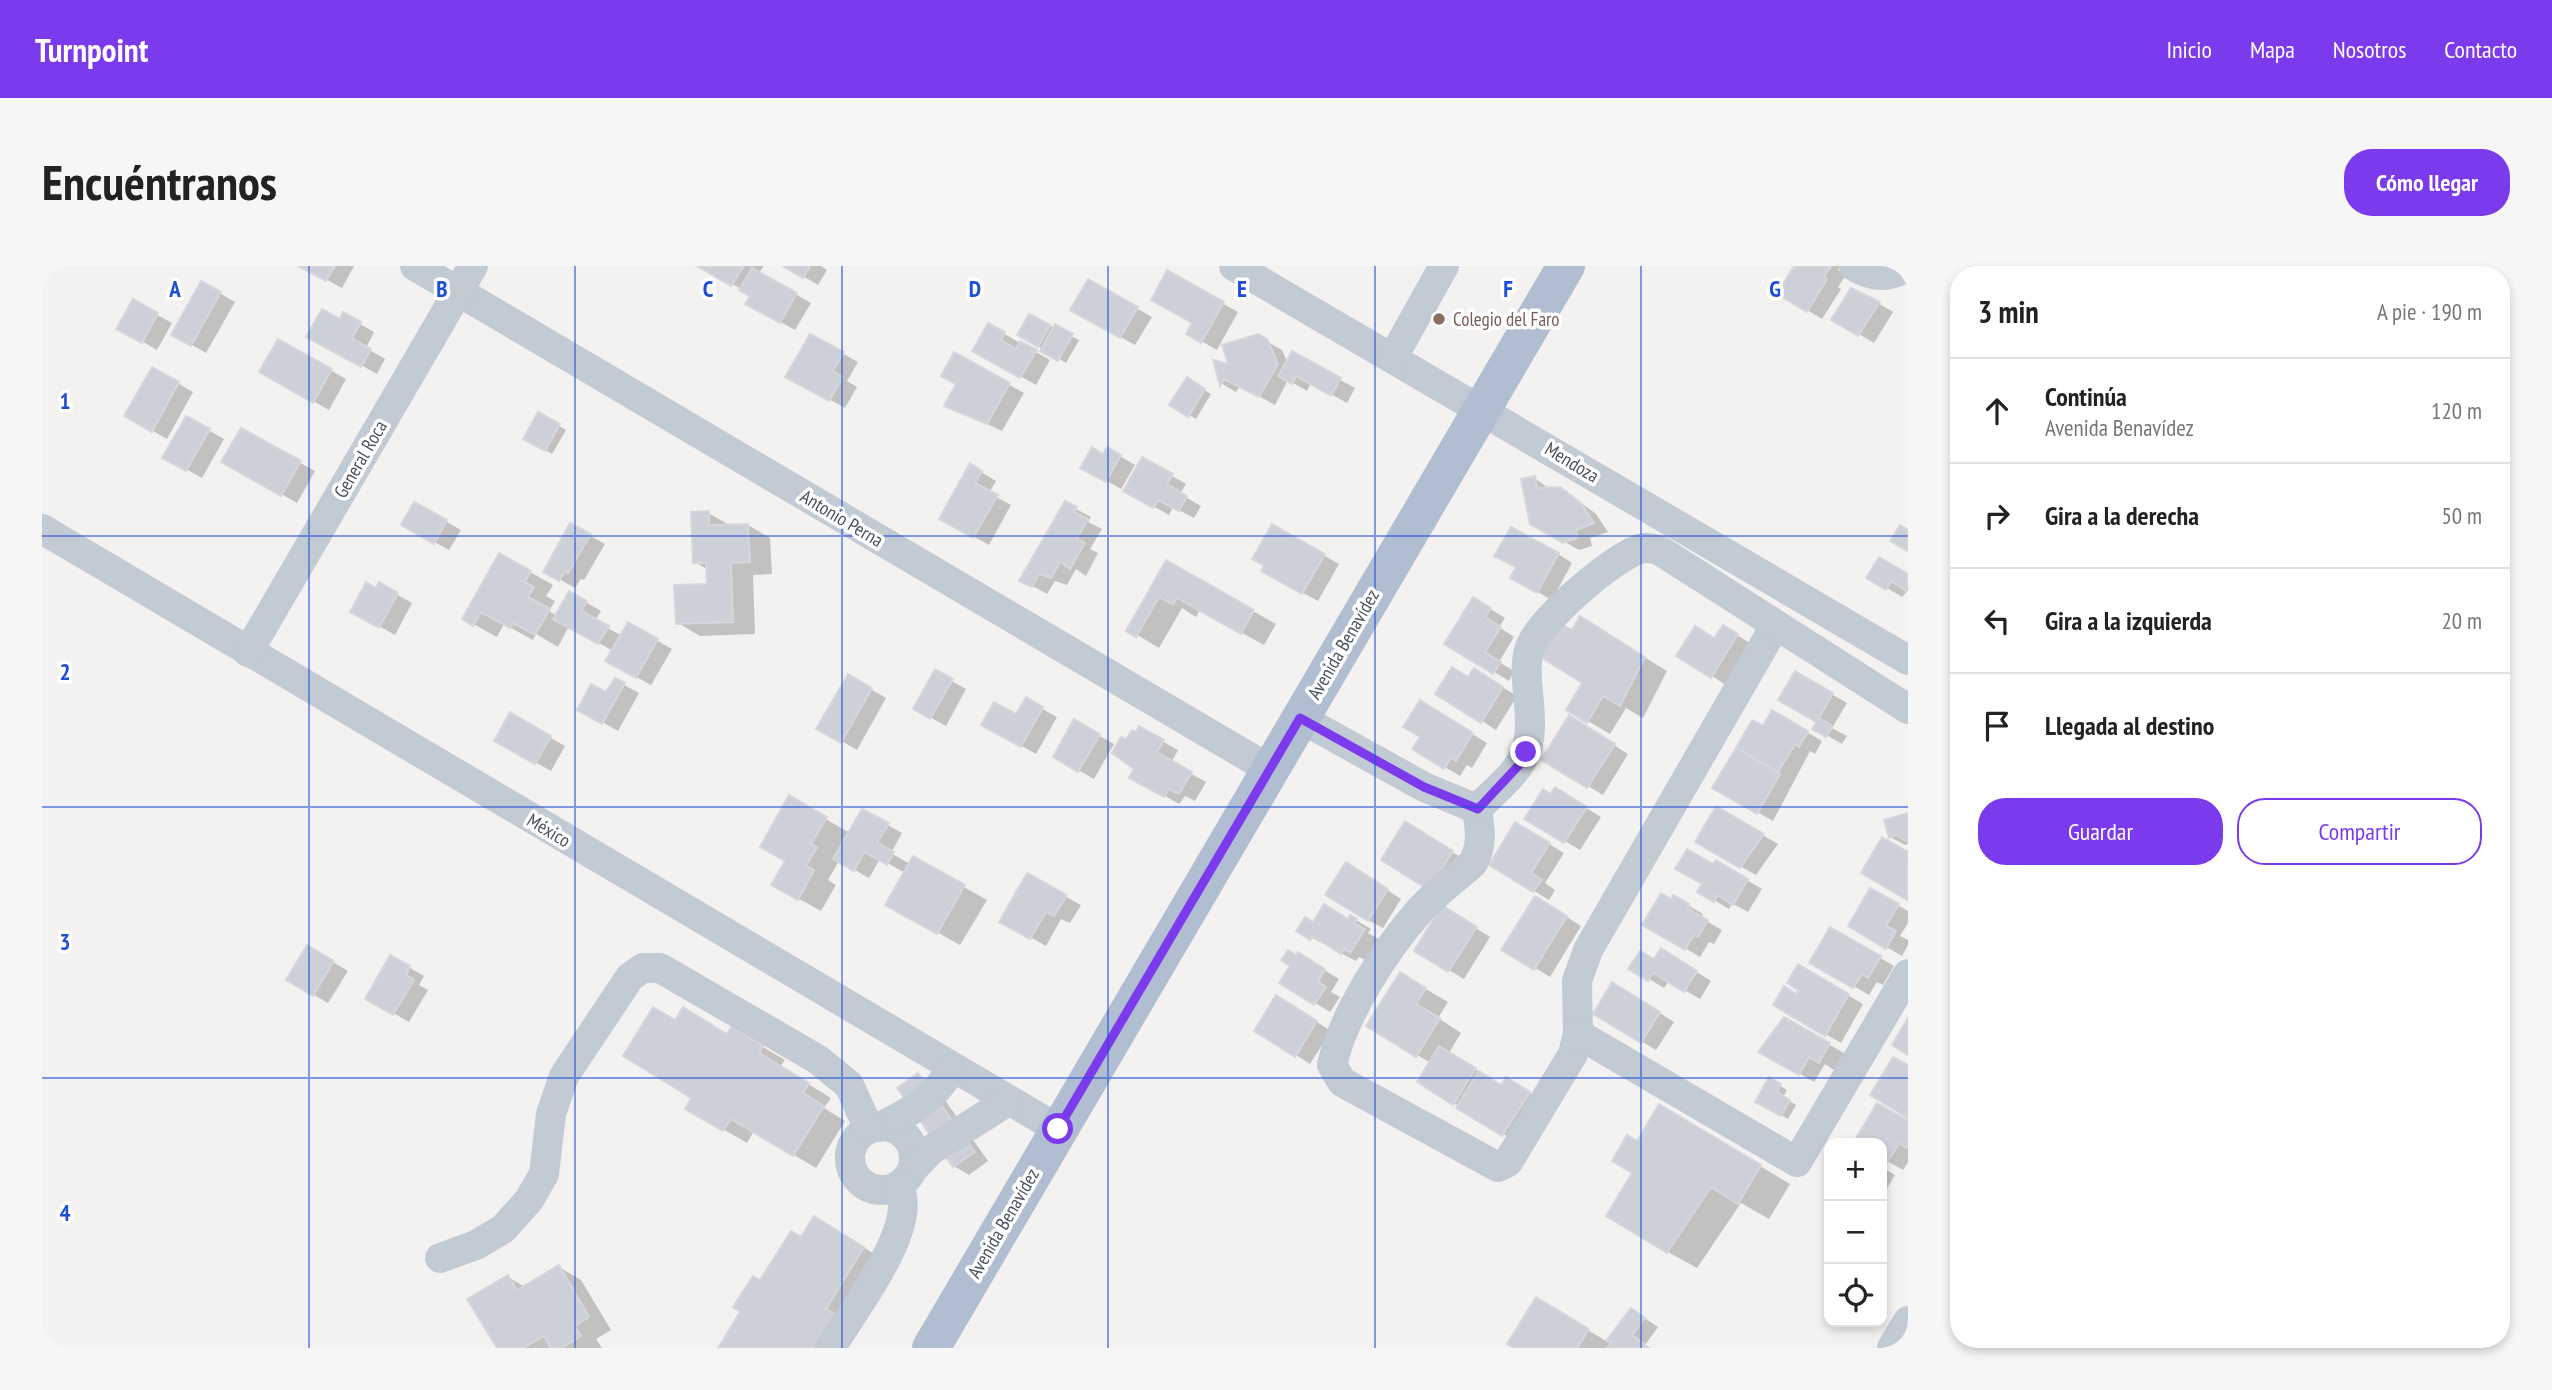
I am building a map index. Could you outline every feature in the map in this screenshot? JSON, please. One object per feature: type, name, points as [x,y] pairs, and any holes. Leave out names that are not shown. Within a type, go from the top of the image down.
[{"type":"main road","name":"Avenida Benavídez","points":[[931,1348],[1566,266]]},
{"type":"street","name":"Antonio Perna","points":[[415,266],[465,279],[1269,769]]},
{"type":"street","name":"Mendoza","points":[[1234,266],[1908,660]]},
{"type":"street","points":[[1393,357],[1444,266]]},
{"type":"street","points":[[1854,266],[1868,274],[1883,276],[1897,273],[1908,266]]},
{"type":"street","name":"General Roca","points":[[248,652],[465,279]]},
{"type":"street","name":"México","points":[[42,528],[951,1069],[1058,1129]]},
{"type":"street","points":[[1478,809],[1520,764],[1526,752],[1531,719],[1528,653],[1534,634],[1553,614],[1633,552],[1646,547],[1659,550],[1774,626],[1908,709]]},
{"type":"street","points":[[1478,809],[1482,841],[1473,863],[1420,911],[1373,976],[1335,1054],[1334,1073],[1342,1082],[1498,1167],[1508,1162],[1573,1054],[1578,1034],[1577,981],[1588,950],[1774,626]]},
{"type":"street","points":[[1300,718],[1424,787],[1478,809]]},
{"type":"street","points":[[440,1258],[476,1245],[503,1229],[529,1200],[544,1174],[551,1114],[564,1076],[630,977],[643,968],[660,968],[817,1059],[849,1084],[875,1128]]},
{"type":"street","points":[[1578,1034],[1797,1162],[1908,974]]},
{"type":"street","points":[[951,1069],[941,1088],[905,1115],[875,1128],[854,1143],[850,1163],[859,1181],[878,1190],[905,1178],[931,1150],[1008,1101]]},
{"type":"street","points":[[831,1348],[891,1249],[902,1220],[905,1178],[912,1149],[908,1139],[890,1127],[875,1128]]},
{"type":"street","points":[[1892,1348],[1908,1321]]},
{"type":"building","points":[[298,266],[335,266],[326,281]]},
{"type":"building","points":[[697,266],[744,266],[731,286]]},
{"type":"building","points":[[783,266],[810,266],[803,278]]},
{"type":"building","points":[[1794,266],[1831,266],[1824,277],[1827,279],[1807,312],[1777,294]]},
{"type":"building","points":[[752,268],[797,293],[780,323],[745,304],[750,296],[739,290]]},
{"type":"building","points":[[1167,270],[1224,302],[1201,343],[1186,334],[1192,323],[1151,300]]},
{"type":"building","points":[[1088,279],[1138,307],[1120,338],[1070,310]]},
{"type":"building","points":[[201,281],[221,292],[191,346],[171,335]]},
{"type":"building","points":[[1851,288],[1880,302],[1858,336],[1831,320]]},
{"type":"building","points":[[133,299],[158,313],[142,343],[116,329]]},
{"type":"building","points":[[322,309],[340,319],[343,312],[361,322],[352,338],[371,349],[361,367],[306,337]]},
{"type":"building","points":[[1029,314],[1050,325],[1038,347],[1017,335]]},
{"type":"building","points":[[988,323],[1005,332],[1001,340],[1016,349],[1020,341],[1037,350],[1020,378],[972,351]]},
{"type":"building","points":[[1055,324],[1073,334],[1058,361],[1040,351]]},
{"type":"building","points":[[810,334],[844,352],[833,371],[843,377],[829,401],[785,377]]},
{"type":"building","points":[[1258,334],[1267,339],[1278,364],[1259,397],[1224,379],[1220,386],[1213,360],[1228,364],[1222,345]]},
{"type":"building","points":[[278,339],[332,369],[313,403],[259,372]]},
{"type":"building","points":[[1292,351],[1341,378],[1331,396],[1296,376],[1292,384],[1278,376]]},
{"type":"building","points":[[954,352],[1010,383],[987,424],[944,406],[956,384],[941,376]]},
{"type":"building","points":[[152,367],[179,382],[152,432],[124,416]]},
{"type":"building","points":[[1187,377],[1205,389],[1188,417],[1169,405]]},
{"type":"building","points":[[538,412],[560,424],[545,451],[523,439]]},
{"type":"building","points":[[186,416],[210,429],[186,471],[162,458]]},
{"type":"building","points":[[241,428],[301,461],[281,496],[221,462]]},
{"type":"building","points":[[1092,447],[1103,454],[1107,447],[1121,455],[1106,482],[1080,468]]},
{"type":"building","points":[[1142,457],[1173,474],[1167,484],[1187,496],[1179,511],[1158,500],[1153,508],[1123,491]]},
{"type":"building","points":[[970,463],[982,471],[975,483],[998,495],[973,538],[939,519]]},
{"type":"building","points":[[1535,476],[1537,488],[1560,487],[1581,503],[1594,523],[1576,530],[1577,538],[1563,543],[1530,524],[1521,479]]},
{"type":"building","points":[[1065,501],[1077,507],[1074,512],[1088,519],[1077,539],[1085,543],[1070,569],[1060,562],[1051,578],[1039,574],[1032,587],[1019,581]]},
{"type":"building","points":[[414,502],[447,520],[434,544],[401,525]]},
{"type":"building","points":[[709,511],[709,525],[748,524],[750,562],[731,563],[733,622],[676,624],[674,585],[707,584],[706,563],[693,563],[691,512]]},
{"type":"building","points":[[570,523],[591,534],[568,573],[565,571],[559,581],[543,572]]},
{"type":"building","points":[[1272,524],[1325,554],[1302,594],[1261,571],[1264,565],[1252,559]]},
{"type":"building","points":[[1900,525],[1908,530],[1908,551],[1890,541]]},
{"type":"building","points":[[1511,527],[1559,553],[1537,593],[1510,578],[1516,567],[1494,556]]},
{"type":"building","points":[[499,553],[531,571],[525,582],[534,587],[528,597],[550,609],[535,635],[513,623],[510,628],[481,612],[473,626],[462,619]]},
{"type":"building","points":[[1879,557],[1908,574],[1906,591],[1891,581],[1886,590],[1866,578]]},
{"type":"building","points":[[1166,560],[1254,610],[1241,634],[1177,598],[1173,605],[1159,597],[1136,637],[1126,631]]},
{"type":"building","points":[[366,582],[376,588],[379,582],[398,593],[379,628],[350,612]]},
{"type":"building","points":[[569,591],[587,601],[581,611],[609,626],[598,644],[553,619]]},
{"type":"building","points":[[1473,597],[1491,608],[1485,617],[1501,627],[1485,652],[1501,662],[1493,674],[1444,644]]},
{"type":"building","points":[[1580,616],[1645,657],[1620,706],[1603,696],[1587,723],[1566,710],[1582,683],[1539,656],[1560,623],[1572,630]]},
{"type":"building","points":[[628,622],[658,639],[636,678],[605,661]]},
{"type":"building","points":[[1723,625],[1738,634],[1711,678],[1676,656],[1695,626],[1714,638]]},
{"type":"building","points":[[1452,667],[1468,677],[1474,668],[1503,687],[1481,723],[1435,694]]},
{"type":"building","points":[[935,669],[953,679],[930,719],[913,709]]},
{"type":"building","points":[[1795,671],[1833,693],[1819,718],[1833,726],[1826,737],[1812,729],[1816,722],[1778,700]]},
{"type":"building","points":[[848,674],[872,688],[841,743],[816,729]]},
{"type":"building","points":[[615,678],[625,683],[602,724],[577,710],[591,684],[606,692]]},
{"type":"building","points":[[1026,697],[1043,707],[1021,747],[981,725],[994,702],[1016,714]]},
{"type":"building","points":[[1420,700],[1473,733],[1456,761],[1451,758],[1444,769],[1412,749],[1420,737],[1403,727]]},
{"type":"building","points":[[1772,710],[1808,731],[1799,747],[1795,744],[1778,772],[1736,748],[1752,720],[1763,726]]},
{"type":"building","points":[[510,712],[551,736],[535,764],[494,741]]},
{"type":"building","points":[[1569,715],[1615,744],[1587,788],[1541,760]]},
{"type":"building","points":[[1074,719],[1100,734],[1078,772],[1053,757]]},
{"type":"building","points":[[1139,726],[1164,740],[1157,752],[1192,772],[1179,794],[1169,789],[1164,797],[1129,778],[1134,769],[1112,753],[1121,737],[1126,739],[1132,730],[1136,732]]},
{"type":"building","points":[[1736,748],[1780,774],[1757,814],[1712,788]]},
{"type":"building","points":[[1555,787],[1587,807],[1564,843],[1524,819],[1543,789],[1550,794]]},
{"type":"building","points":[[789,795],[827,817],[811,844],[817,847],[806,866],[814,870],[798,900],[771,885],[785,861],[760,847]]},
{"type":"building","points":[[1716,806],[1764,834],[1740,868],[1695,842]]},
{"type":"building","points":[[862,809],[889,823],[877,843],[894,852],[887,865],[864,852],[854,871],[833,859]]},
{"type":"building","points":[[1908,813],[1908,842],[1896,835],[1889,838],[1884,820]]},
{"type":"building","points":[[1405,821],[1453,851],[1429,890],[1381,860]]},
{"type":"building","points":[[1515,822],[1550,843],[1531,873],[1542,880],[1533,892],[1489,865]]},
{"type":"building","points":[[1882,837],[1908,852],[1907,900],[1861,873]]},
{"type":"building","points":[[1687,849],[1713,864],[1716,860],[1748,879],[1733,905],[1717,895],[1714,902],[1697,892],[1702,884],[1675,869]]},
{"type":"building","points":[[913,856],[965,885],[937,934],[885,905]]},
{"type":"building","points":[[1346,862],[1388,889],[1368,921],[1325,895]]},
{"type":"building","points":[[1027,873],[1067,895],[1054,916],[1046,912],[1030,939],[999,922]]},
{"type":"building","points":[[1870,888],[1899,904],[1886,926],[1896,931],[1886,949],[1848,926]]},
{"type":"building","points":[[1661,893],[1671,899],[1673,895],[1689,904],[1687,908],[1708,920],[1698,937],[1694,935],[1685,950],[1642,925]]},
{"type":"building","points":[[1535,896],[1567,916],[1534,970],[1501,950]]},
{"type":"building","points":[[1324,904],[1348,919],[1350,915],[1357,919],[1354,923],[1365,929],[1350,953],[1344,949],[1341,954],[1313,936],[1310,940],[1296,931],[1305,917],[1313,922]]},
{"type":"building","points":[[1442,905],[1477,927],[1448,972],[1414,951]]},
{"type":"building","points":[[1830,927],[1881,956],[1868,978],[1862,974],[1853,988],[1809,963]]},
{"type":"building","points":[[307,945],[334,961],[313,996],[286,980]]},
{"type":"building","points":[[1661,948],[1697,971],[1684,992],[1653,973],[1648,981],[1628,969],[1640,951],[1654,959]]},
{"type":"building","points":[[1288,950],[1296,955],[1298,952],[1325,969],[1318,982],[1326,987],[1314,1005],[1279,983],[1290,966],[1281,960]]},
{"type":"building","points":[[390,955],[410,966],[406,975],[414,980],[393,1015],[365,999]]},
{"type":"building","points":[[1798,964],[1849,994],[1825,1036],[1773,1005],[1784,986],[1796,994],[1798,990],[1787,983]]},
{"type":"building","points":[[1400,972],[1426,988],[1416,1004],[1440,1018],[1416,1057],[1366,1026]]},
{"type":"building","points":[[1612,982],[1660,1012],[1641,1043],[1593,1014]]},
{"type":"building","points":[[1276,995],[1317,1021],[1295,1057],[1254,1031]]},
{"type":"building","points":[[653,1007],[675,1020],[683,1007],[727,1034],[731,1027],[763,1046],[759,1053],[809,1083],[803,1093],[824,1106],[793,1156],[731,1119],[723,1131],[685,1109],[691,1098],[623,1056]]},
{"type":"building","points":[[1784,1017],[1830,1043],[1819,1063],[1809,1057],[1799,1075],[1758,1052]]},
{"type":"building","points":[[1908,1018],[1908,1055],[1892,1045]]},
{"type":"building","points":[[1439,1046],[1476,1068],[1453,1105],[1417,1082]]},
{"type":"building","points":[[1893,1057],[1908,1065],[1908,1118],[1870,1095]]},
{"type":"building","points":[[1479,1071],[1501,1085],[1506,1077],[1530,1092],[1502,1136],[1456,1108]]},
{"type":"building","points":[[918,1073],[975,1152],[953,1167],[897,1088]]},
{"type":"building","points":[[1769,1077],[1781,1084],[1777,1092],[1790,1100],[1781,1116],[1755,1102]]},
{"type":"building","points":[[1877,1103],[1908,1121],[1906,1148],[1899,1143],[1887,1163],[1887,1138],[1856,1138]]},
{"type":"building","points":[[1659,1104],[1761,1165],[1738,1204],[1711,1187],[1667,1253],[1606,1216],[1632,1173],[1612,1161],[1627,1135],[1637,1141]]},
{"type":"building","points":[[814,1216],[864,1247],[826,1309],[838,1316],[818,1348],[718,1348],[740,1312],[733,1307],[753,1276],[760,1280],[791,1231],[801,1237]]},
{"type":"building","points":[[559,1265],[589,1317],[575,1326],[581,1336],[561,1348],[551,1348],[544,1336],[523,1348],[497,1348],[467,1299],[508,1275],[517,1290]]},
{"type":"building","points":[[1536,1297],[1589,1329],[1577,1348],[1513,1348],[1507,1344]]},
{"type":"building","points":[[1631,1308],[1645,1318],[1632,1335],[1649,1348],[1607,1348],[1611,1342],[1607,1340]]},
{"type":"place","name":"Colegio del Faro","points":[[1439,319]]},
{"type":"route","points":[[1058,1129],[1300,718],[1424,787],[1478,809],[1520,764],[1526,752]]}]
